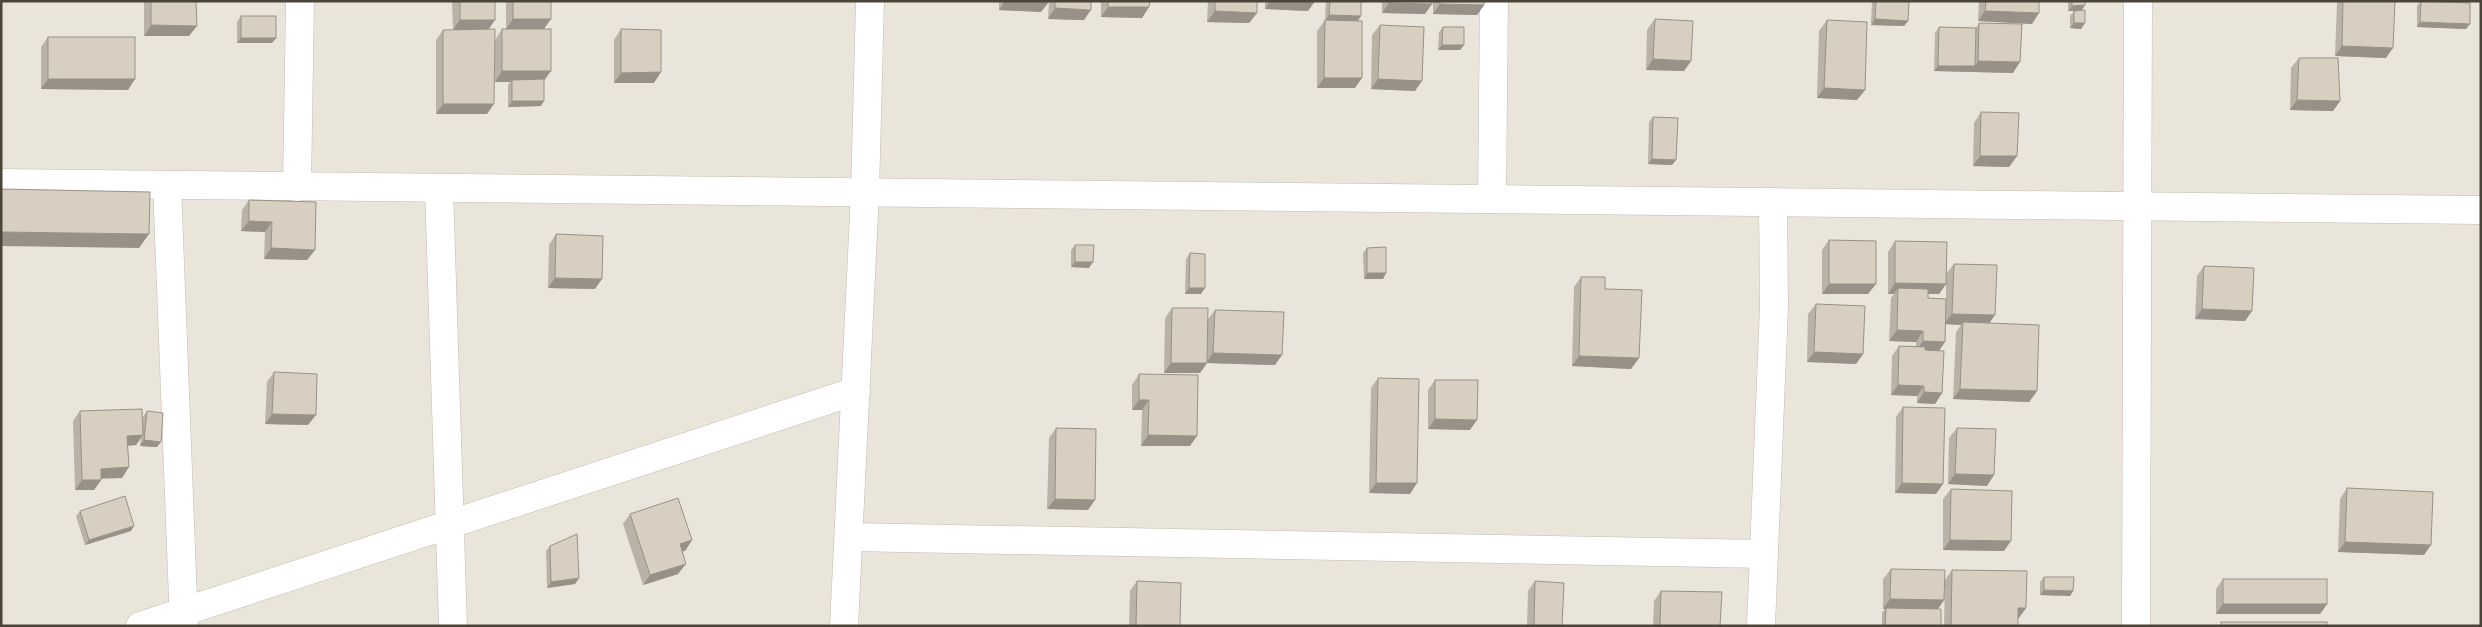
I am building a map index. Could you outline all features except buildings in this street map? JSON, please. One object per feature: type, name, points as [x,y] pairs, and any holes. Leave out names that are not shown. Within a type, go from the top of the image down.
[{"type":"street","points":[[297,187],[300,1]]},
{"type":"street","points":[[844,626],[865,192],[870,1]]},
{"type":"street","points":[[1492,199],[1494,1]]},
{"type":"street","points":[[2136,626],[2138,1]]},
{"type":"street","points":[[1,184],[2481,210]]},
{"type":"street","points":[[167,185],[184,619]]},
{"type":"street","points":[[439,188],[453,626]]},
{"type":"street","points":[[1761,626],[1774,306],[1773,202]]},
{"type":"street","points":[[140,626],[184,619],[450,525],[856,391]]},
{"type":"street","points":[[849,537],[1764,554]]},
{"type":"shaded area","points":[[1,1],[2481,1],[2481,626],[1,626]]}]
